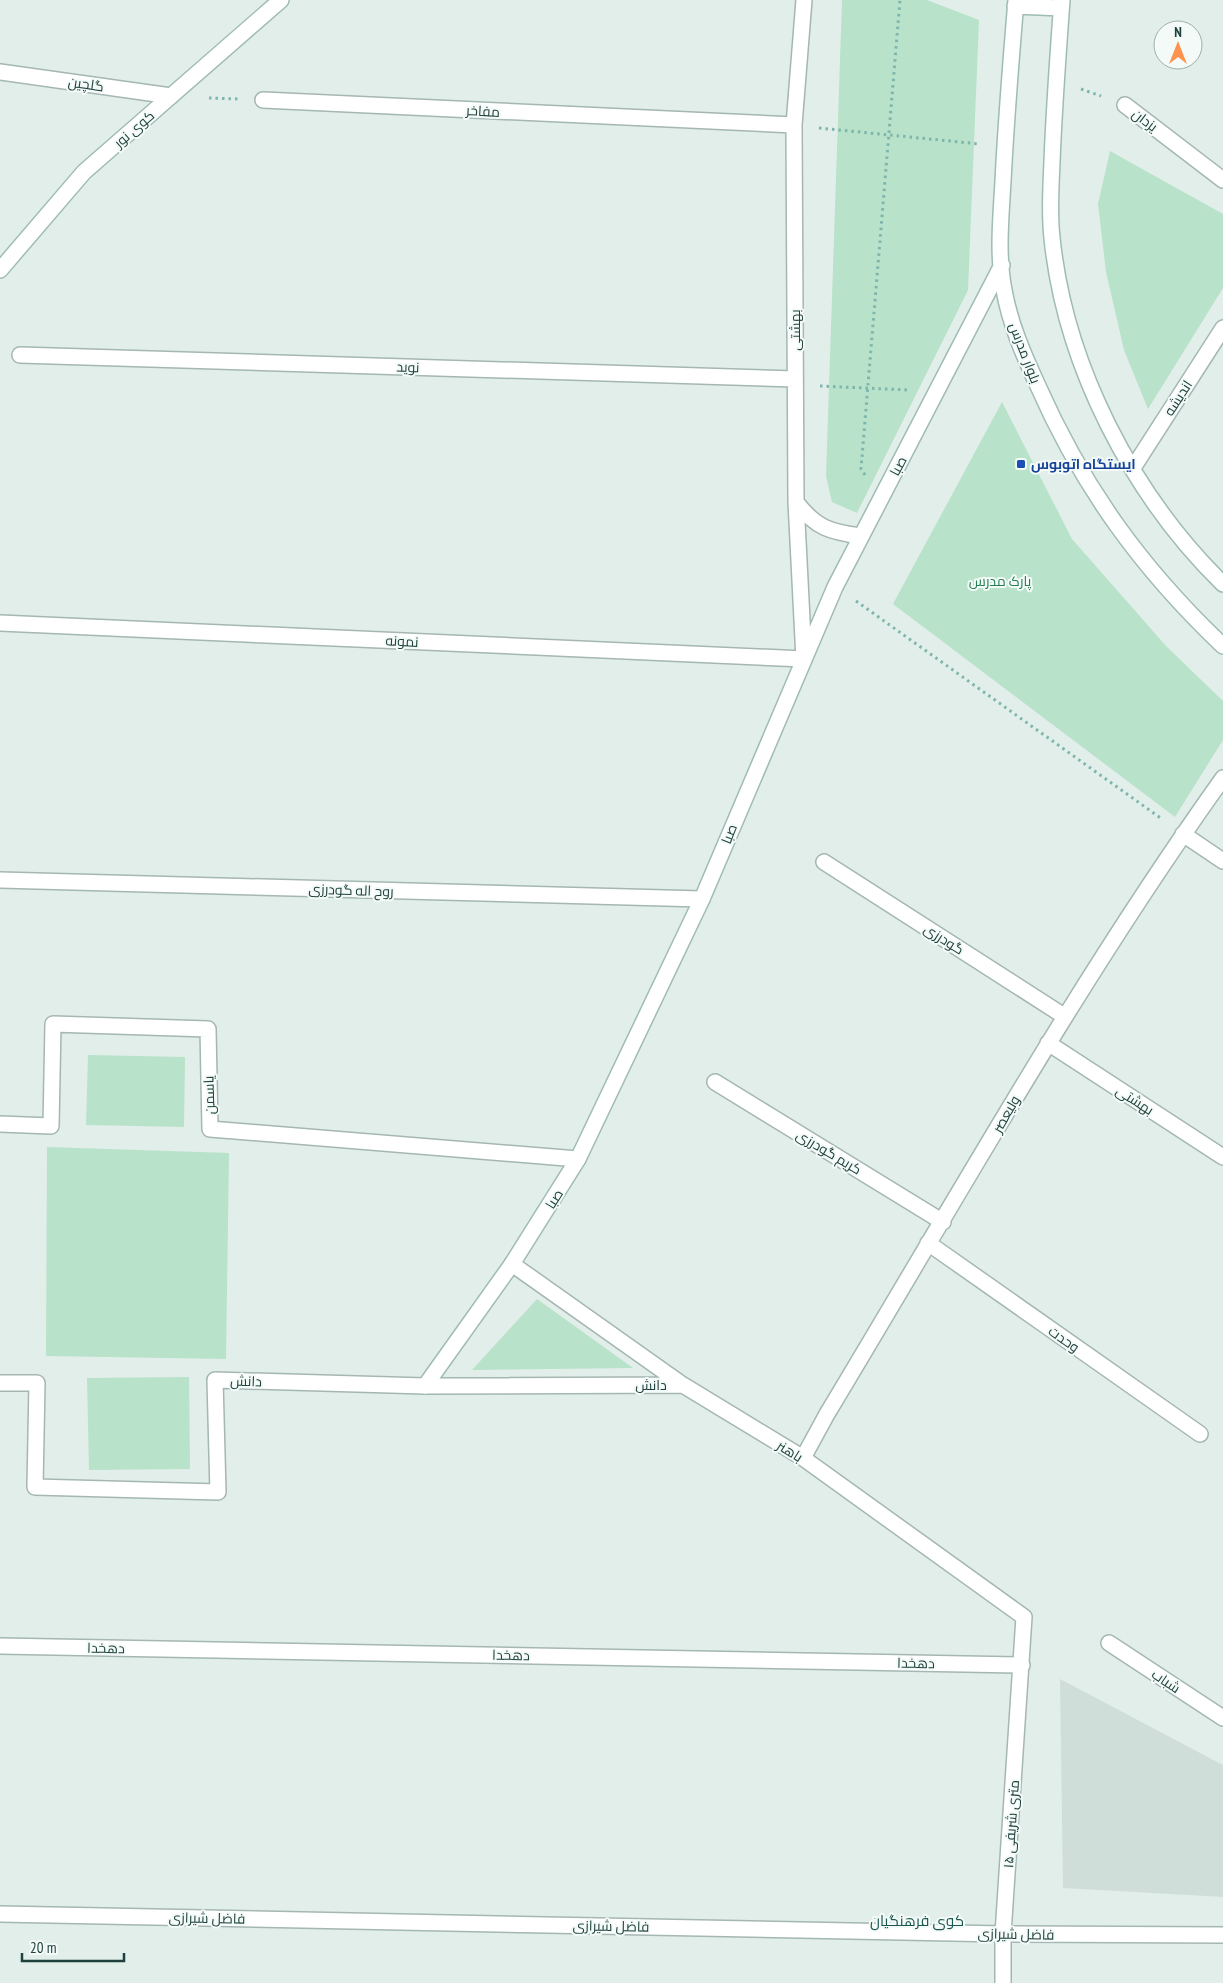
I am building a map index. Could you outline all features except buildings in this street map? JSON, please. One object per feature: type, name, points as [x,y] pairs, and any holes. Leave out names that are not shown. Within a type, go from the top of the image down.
[{"type":"street","name":"کوی نور","points":[[0,270],[84,172],[281,0]]},
{"type":"street","name":"بهشتی","points":[[804,0],[794,125],[796,502],[804,659]]},
{"type":"street","points":[[1016,3],[1061,4],[1051,217],[1060,287],[1078,354],[1095,400],[1112,435],[1182,540],[1223,584]]},
{"type":"street","name":"بلوار مدرس","points":[[1016,3],[1000,235],[1004,289],[1014,327],[1031,372],[1069,452],[1106,513],[1150,569],[1223,646]]},
{"type":"street","name":"گلچین","points":[[0,72],[172,96]]},
{"type":"street","name":"مفاخر","points":[[263,100],[794,125]]},
{"type":"street","name":"یزدان","points":[[1125,105],[1223,180]]},
{"type":"street","name":"صبا","points":[[425,1386],[512,1264],[578,1159],[702,899],[835,587],[1002,265]]},
{"type":"street","name":"اندیشه","points":[[1133,468],[1223,329]]},
{"type":"street","name":"نوید","points":[[20,355],[796,382]]},
{"type":"street","points":[[796,502],[810,520],[834,533],[861,536]]},
{"type":"street","name":"نمونه","points":[[0,623],[804,659]]},
{"type":"street","name":"ولیعصر","points":[[803,1458],[827,1414],[1064,1016],[1183,834],[1223,778]]},
{"type":"street","points":[[1183,834],[1223,861]]},
{"type":"street","name":"گودرزی","points":[[824,862],[1064,1016]]},
{"type":"street","name":"روح اله گودرزی","points":[[0,880],[702,899]]},
{"type":"street","name":"یاسمن","points":[[0,1124],[51,1126],[53,1024],[208,1029],[210,1128],[578,1159]]},
{"type":"street","name":"بهشتی","points":[[1048,1043],[1223,1157]]},
{"type":"street","name":"کریم گودرزی","points":[[715,1082],[943,1222]]},
{"type":"street","name":"وحدت","points":[[928,1243],[1200,1434]]},
{"type":"street","name":"باهنر","points":[[512,1264],[683,1385],[803,1458],[1024,1617],[1022,1665]]},
{"type":"street","name":"دانش","points":[[0,1383],[37,1383],[35,1487],[218,1492],[215,1380],[425,1386],[683,1385]]},
{"type":"street","name":"شباب","points":[[1109,1643],[1223,1718]]},
{"type":"street","name":"دهخدا","points":[[0,1646],[1022,1665]]},
{"type":"street","name":"۱۵ متری شریفی","points":[[1003,1983],[1003,1934],[1022,1665]]},
{"type":"street","name":"فاضل شیرازی","points":[[0,1914],[1003,1934],[1223,1935]]},
{"type":"path","points":[[880,499],[861,469],[900,0]]},
{"type":"path","name":"یزدان","points":[[1057,81],[1125,105]]},
{"type":"path","points":[[172,96],[263,100]]},
{"type":"path","points":[[794,125],[888,136],[1005,146]]},
{"type":"path","points":[[796,382],[937,391]]},
{"type":"path","points":[[835,587],[1183,834]]},
{"type":"shaded area","points":[[1060,1679],[1223,1765],[1223,1897],[1063,1888]]},
{"type":"green space","points":[[842,0],[927,0],[979,20],[968,290],[857,513],[832,502],[826,476]]},
{"type":"green space","points":[[1110,151],[1223,214],[1223,288],[1148,409],[1124,350],[1106,272],[1098,204]]},
{"type":"green space","name":"پارک مدرس","points":[[1002,402],[1072,539],[1166,646],[1223,701],[1223,740],[1175,817],[893,604]]},
{"type":"green space","points":[[88,1055],[185,1057],[184,1127],[86,1125]]},
{"type":"green space","points":[[47,1147],[229,1153],[226,1359],[46,1356]]},
{"type":"green space","points":[[537,1299],[633,1368],[472,1370]]},
{"type":"green space","points":[[189,1377],[190,1469],[89,1470],[87,1378]]},
{"type":"place","name":"ایستگاه اتوبوس","points":[[1021,464]]},
{"type":"district","name":"کوی فرهنگیان","points":[[917,1920]]}]
